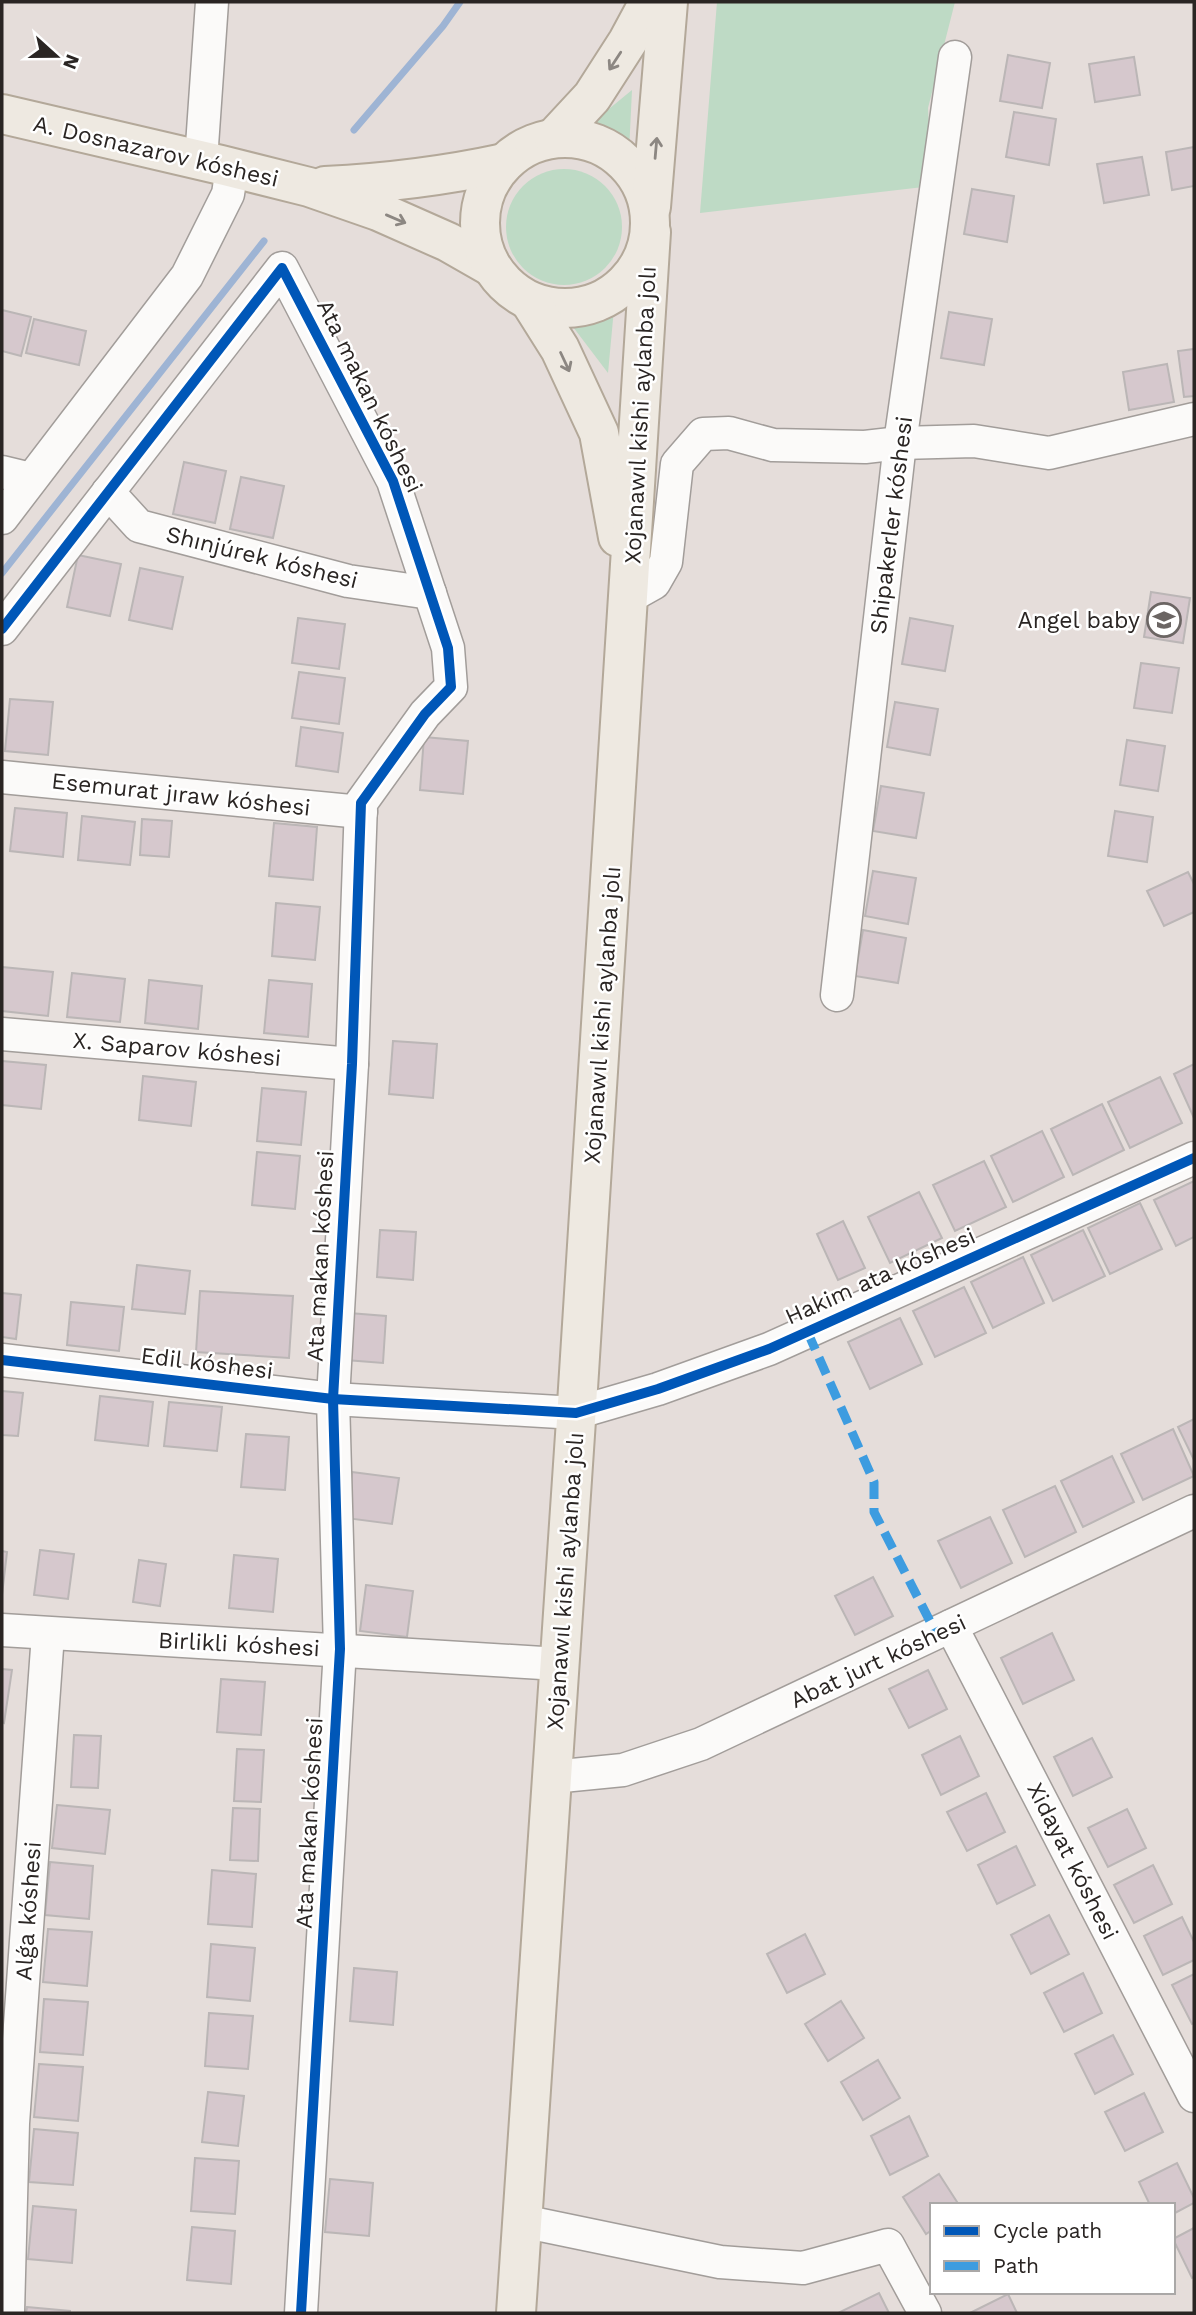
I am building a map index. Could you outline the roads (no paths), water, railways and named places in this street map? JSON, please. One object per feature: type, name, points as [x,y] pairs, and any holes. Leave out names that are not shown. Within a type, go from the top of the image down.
[{"type":"main road","points":[[554,138],[592,97],[649,2]]},
{"type":"main road","name":"Xojanawıl kishi aylanba jolı","points":[[516,2313],[629,597],[651,224],[668,2]]},
{"type":"main road","name":"A. Dosnazarov kóshesi","points":[[2,114],[309,187]]},
{"type":"main road","points":[[554,138],[582,139],[608,148],[629,166],[644,189],[651,224],[644,258],[629,281],[608,298],[584,307],[557,309],[531,303],[508,288],[491,266],[481,240],[480,212],[488,186],[504,163],[527,146],[554,138]]},
{"type":"main road","points":[[309,187],[393,183],[504,163]]},
{"type":"main road","points":[[309,187],[378,211],[448,242],[491,266]]},
{"type":"main road","name":"Xojanawıl kishi aylanba jolı","points":[[531,303],[559,349],[599,433],[629,597]]},
{"type":"street","points":[[2,518],[17,476],[187,276],[228,194],[216,164],[212,2]]},
{"type":"street","name":"Shipakerler kóshesi","points":[[837,995],[900,443],[955,57]]},
{"type":"street","name":"Ata makan kóshesi","points":[[108,492],[282,268],[393,481],[448,648],[451,687],[425,714],[361,803],[352,1064],[333,1399],[340,1649],[301,2313]]},
{"type":"street","points":[[629,597],[654,583],[666,562],[677,464],[702,434],[729,433],[773,446],[865,447],[974,441],[1049,453],[1193,426]]},
{"type":"street","points":[[2,629],[108,492]]},
{"type":"street","name":"Shınjúrek kóshesi","points":[[108,492],[139,526],[348,581],[430,593]]},
{"type":"street","name":"Esemurat jıraw kóshesi","points":[[2,777],[361,812]]},
{"type":"street","name":"X. Saparov kóshesi","points":[[2,1034],[352,1064]]},
{"type":"street","name":"Hakim ata kóshesi","points":[[576,1413],[658,1389],[769,1349],[1194,1158]]},
{"type":"street","name":"Edil kóshesi","points":[[2,1360],[333,1399],[576,1413]]},
{"type":"street","name":"Abat jurt kóshesi","points":[[552,1777],[623,1770],[701,1744],[1194,1511]]},
{"type":"street","name":"Xidayat kóshesi","points":[[951,1626],[1194,2096]]},
{"type":"street","name":"Birlikli kóshesi","points":[[2,1630],[559,1664]]},
{"type":"street","name":"Alǵa kóshesi","points":[[8,2313],[13,2123],[48,1634]]},
{"type":"street","points":[[522,2221],[720,2262],[803,2268],[888,2245],[925,2313]]},
{"type":"waterway","points":[[354,130],[443,26],[460,2]]},
{"type":"waterway","points":[[2,573],[264,241]]},
{"type":"place","name":"Angel baby","points":[[1164,620]]}]
